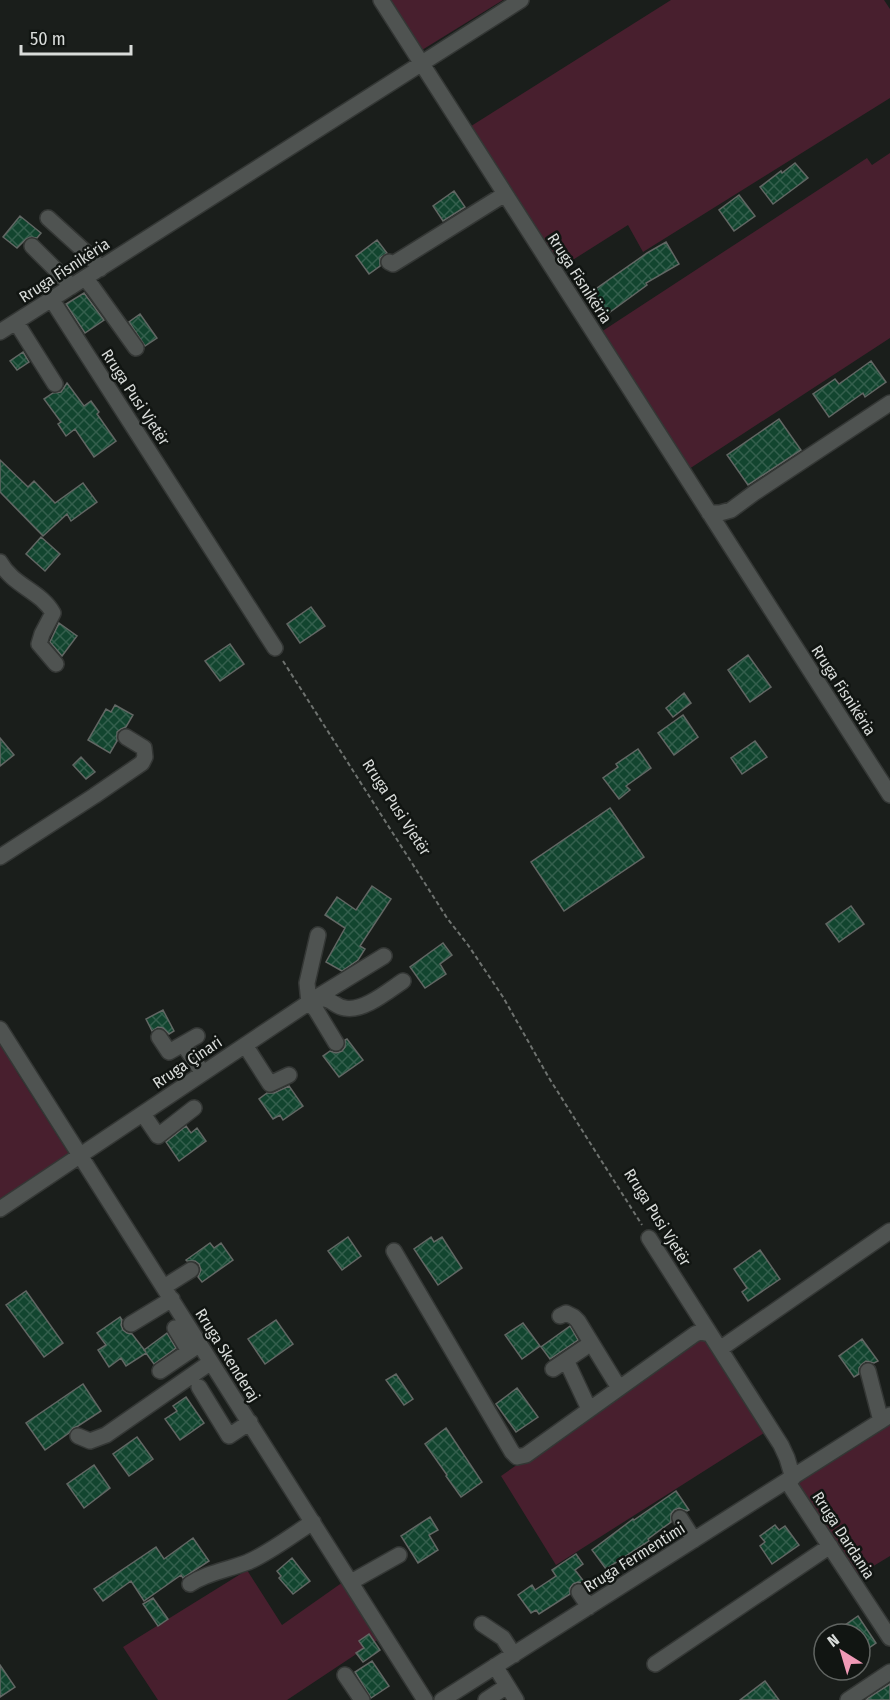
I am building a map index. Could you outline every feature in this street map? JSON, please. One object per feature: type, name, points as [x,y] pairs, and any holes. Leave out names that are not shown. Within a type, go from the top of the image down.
[{"type":"street","points":[[381,0],[421,63]]},
{"type":"street","name":"Rruga Fisnikëria","points":[[0,332],[520,0]]},
{"type":"street","name":"Rruga Fisnikëria","points":[[421,63],[890,795]]},
{"type":"street","points":[[389,262],[393,264],[505,194]]},
{"type":"street","points":[[48,218],[93,258],[100,269]]},
{"type":"street","points":[[32,246],[70,287]]},
{"type":"street","points":[[85,278],[136,348]]},
{"type":"street","name":"Rruga Pusi Vjetër","points":[[52,300],[275,648]]},
{"type":"street","points":[[16,322],[55,384]]},
{"type":"street","points":[[709,513],[731,510],[890,403]]},
{"type":"street","points":[[0,562],[16,581],[50,606],[53,613],[39,644],[56,664]]},
{"type":"street","points":[[0,857],[142,763],[145,757],[144,748],[126,737]]},
{"type":"street","points":[[318,935],[307,983],[311,1001],[336,1043]]},
{"type":"street","name":"Rruga Çinari","points":[[0,1209],[311,1001],[384,956]]},
{"type":"street","points":[[311,1001],[328,1000],[336,1006],[347,1009],[357,1008],[370,1003],[403,981]]},
{"type":"street","name":"Rruga Skenderaj","points":[[0,1029],[168,1293],[194,1348],[211,1362],[425,1700]]},
{"type":"street","points":[[159,1037],[169,1052],[190,1040],[203,1073]]},
{"type":"street","points":[[245,1045],[270,1084],[289,1074]]},
{"type":"street","points":[[143,1114],[158,1136],[194,1108]]},
{"type":"street","points":[[720,1349],[890,1231]]},
{"type":"street","name":"Rruga Pusi Vjetër","points":[[650,1238],[781,1445],[787,1458],[790,1479]]},
{"type":"street","points":[[394,1251],[517,1457],[526,1455],[695,1334],[700,1332],[710,1334]]},
{"type":"street","points":[[131,1324],[191,1270]]},
{"type":"street","points":[[560,1316],[566,1313],[574,1317],[619,1388]]},
{"type":"street","points":[[160,1371],[194,1348],[175,1328]]},
{"type":"street","points":[[584,1348],[559,1364],[589,1409]]},
{"type":"street","points":[[78,1436],[90,1441],[106,1435],[211,1362]]},
{"type":"street","points":[[868,1371],[885,1418]]},
{"type":"street","points":[[199,1387],[229,1436],[250,1422]]},
{"type":"street","name":"Rruga Fermentimi","points":[[442,1700],[885,1418]]},
{"type":"street","name":"Rruga Dardania","points":[[790,1479],[830,1546],[890,1638]]},
{"type":"street","points":[[680,1518],[694,1540]]},
{"type":"street","points":[[190,1584],[212,1572],[249,1562],[313,1522]]},
{"type":"street","points":[[655,1664],[830,1546]]},
{"type":"street","points":[[351,1582],[399,1555]]},
{"type":"street","points":[[579,1592],[589,1607]]},
{"type":"street","points":[[482,1624],[503,1638],[514,1655]]},
{"type":"street","points":[[495,1666],[516,1700]]},
{"type":"street","points":[[848,1700],[890,1672]]},
{"type":"street","points":[[345,1675],[362,1700]]},
{"type":"street","points":[[486,1700],[507,1686]]},
{"type":"path","name":"Rruga Pusi Vjetër","points":[[275,648],[442,909],[503,997],[549,1078],[650,1238]]},
{"type":"shaded area","points":[[391,0],[503,0],[422,50]]},
{"type":"shaded area","points":[[671,0],[884,0],[890,9],[890,98],[643,252],[628,225],[560,268],[468,128]]},
{"type":"shaded area","points":[[890,153],[890,338],[689,469],[601,332],[867,158],[872,165]]},
{"type":"shaded area","points":[[0,1041],[18,1074],[71,1157],[0,1203]]},
{"type":"shaded area","points":[[704,1338],[767,1431],[556,1565],[501,1476],[694,1341]]},
{"type":"shaded area","points":[[890,1420],[890,1556],[857,1576],[795,1482]]},
{"type":"shaded area","points":[[247,1570],[282,1625],[343,1582],[379,1639],[287,1700],[158,1700],[123,1647]]},
{"type":"building","points":[[795,163],[808,178],[773,204],[760,187]]},
{"type":"building","points":[[454,191],[465,207],[443,221],[433,206]]},
{"type":"building","points":[[739,195],[755,216],[734,231],[719,210]]},
{"type":"building","points":[[20,216],[41,233],[37,238],[26,239],[17,248],[3,237]]},
{"type":"building","points":[[377,240],[387,253],[380,258],[380,266],[369,274],[356,256]]},
{"type":"building","points":[[666,242],[679,264],[646,283],[647,285],[606,315],[590,293]]},
{"type":"building","points":[[84,293],[104,320],[85,333],[66,304]]},
{"type":"building","points":[[140,314],[157,338],[145,346],[129,322]]},
{"type":"building","points":[[23,352],[29,362],[17,370],[10,361]]},
{"type":"building","points":[[871,361],[886,382],[865,397],[863,393],[829,417],[813,394],[835,379],[839,384]]},
{"type":"building","points":[[67,383],[84,406],[91,401],[99,412],[97,414],[116,441],[94,457],[75,429],[66,436],[58,424],[61,422],[44,399],[53,393],[61,392]]},
{"type":"building","points":[[779,419],[801,450],[748,485],[727,455]]},
{"type":"building","points":[[0,460],[28,487],[34,481],[55,503],[83,483],[97,502],[71,521],[67,514],[43,536],[0,492]]},
{"type":"building","points":[[41,537],[60,554],[45,571],[26,554]]},
{"type":"building","points":[[311,607],[325,626],[300,643],[287,624]]},
{"type":"building","points":[[59,623],[77,636],[62,656],[50,642]]},
{"type":"building","points":[[230,644],[244,664],[220,681],[205,661]]},
{"type":"building","points":[[748,655],[771,687],[750,702],[728,670]]},
{"type":"building","points":[[684,693],[691,703],[673,717],[666,708]]},
{"type":"building","points":[[115,705],[133,715],[126,727],[117,732],[117,741],[110,753],[88,740],[106,709],[111,712]]},
{"type":"building","points":[[683,715],[698,737],[674,755],[658,733]]},
{"type":"building","points":[[0,738],[14,755],[0,766]]},
{"type":"building","points":[[755,741],[767,757],[742,774],[731,758]]},
{"type":"building","points":[[638,749],[651,768],[626,786],[630,790],[619,799],[603,778],[618,767],[616,764]]},
{"type":"building","points":[[81,757],[95,772],[86,779],[73,765]]},
{"type":"building","points":[[610,808],[644,857],[564,911],[531,862]]},
{"type":"building","points":[[372,886],[391,899],[360,946],[365,949],[358,960],[342,971],[326,962],[345,928],[325,915],[337,897],[356,910]]},
{"type":"building","points":[[851,906],[864,924],[839,942],[826,924]]},
{"type":"building","points":[[443,943],[452,955],[440,964],[446,974],[425,988],[410,967]]},
{"type":"building","points":[[163,1010],[174,1031],[169,1034],[163,1028],[158,1027],[152,1031],[146,1019]]},
{"type":"building","points":[[347,1039],[363,1060],[339,1077],[323,1056],[330,1051],[336,1053],[342,1051]]},
{"type":"building","points":[[289,1086],[303,1106],[283,1120],[280,1115],[273,1119],[259,1099],[267,1093],[274,1093]]},
{"type":"building","points":[[186,1126],[191,1133],[197,1128],[206,1141],[179,1161],[166,1142]]},
{"type":"building","points":[[348,1237],[361,1256],[342,1270],[328,1251]]},
{"type":"building","points":[[431,1237],[434,1242],[442,1237],[462,1268],[438,1285],[414,1249]]},
{"type":"building","points":[[210,1243],[214,1248],[221,1243],[233,1260],[202,1282],[198,1277],[201,1270],[199,1264],[186,1260]]},
{"type":"building","points":[[760,1250],[780,1279],[748,1301],[742,1292],[747,1288],[734,1269]]},
{"type":"building","points":[[26,1291],[63,1343],[44,1357],[6,1305]]},
{"type":"building","points":[[120,1317],[123,1330],[132,1334],[144,1350],[167,1333],[176,1348],[154,1364],[146,1353],[126,1366],[121,1358],[109,1367],[98,1350],[106,1345],[97,1333]]},
{"type":"building","points":[[276,1320],[293,1344],[265,1364],[248,1339]]},
{"type":"building","points":[[523,1323],[540,1346],[522,1359],[505,1335]]},
{"type":"building","points":[[570,1326],[578,1340],[550,1359],[541,1347]]},
{"type":"building","points":[[862,1339],[878,1361],[874,1363],[866,1361],[859,1368],[859,1374],[854,1377],[839,1356]]},
{"type":"building","points":[[396,1374],[413,1399],[404,1405],[386,1380]]},
{"type":"building","points":[[83,1384],[101,1411],[73,1428],[45,1450],[26,1423]]},
{"type":"building","points":[[517,1388],[538,1417],[516,1432],[496,1404]]},
{"type":"building","points":[[186,1397],[204,1423],[180,1440],[165,1419],[177,1411],[173,1406]]},
{"type":"building","points":[[446,1428],[482,1482],[461,1497],[425,1444]]},
{"type":"building","points":[[137,1437],[153,1459],[129,1476],[113,1454]]},
{"type":"building","points":[[94,1465],[110,1488],[84,1508],[67,1484]]},
{"type":"building","points":[[676,1491],[689,1510],[679,1508],[674,1510],[671,1514],[671,1522],[648,1539],[649,1541],[606,1569],[592,1550],[633,1519]]},
{"type":"building","points":[[430,1517],[438,1530],[429,1535],[438,1550],[418,1563],[401,1536]]},
{"type":"building","points":[[775,1525],[779,1530],[785,1526],[799,1545],[772,1564],[760,1546],[765,1542],[760,1536]]},
{"type":"building","points":[[193,1538],[209,1561],[183,1578],[181,1575],[144,1601],[131,1581],[103,1601],[94,1589],[156,1547],[164,1559]]},
{"type":"building","points":[[576,1554],[583,1564],[575,1570],[585,1583],[573,1584],[570,1594],[539,1614],[536,1610],[531,1613],[518,1595],[532,1585],[535,1590],[556,1576],[552,1570]]},
{"type":"building","points":[[292,1558],[310,1581],[293,1594],[279,1578],[281,1576],[277,1571]]},
{"type":"building","points":[[153,1598],[168,1619],[158,1626],[143,1604]]},
{"type":"building","points":[[858,1616],[862,1622],[849,1622]]},
{"type":"building","points":[[369,1634],[380,1650],[363,1662],[356,1653],[364,1648],[359,1641]]},
{"type":"building","points":[[372,1661],[389,1686],[371,1698],[355,1672]]},
{"type":"building","points":[[0,1665],[15,1687],[0,1697]]},
{"type":"building","points":[[765,1681],[779,1700],[740,1700]]},
{"type":"building","points":[[890,1684],[890,1700],[866,1700],[868,1698]]}]
